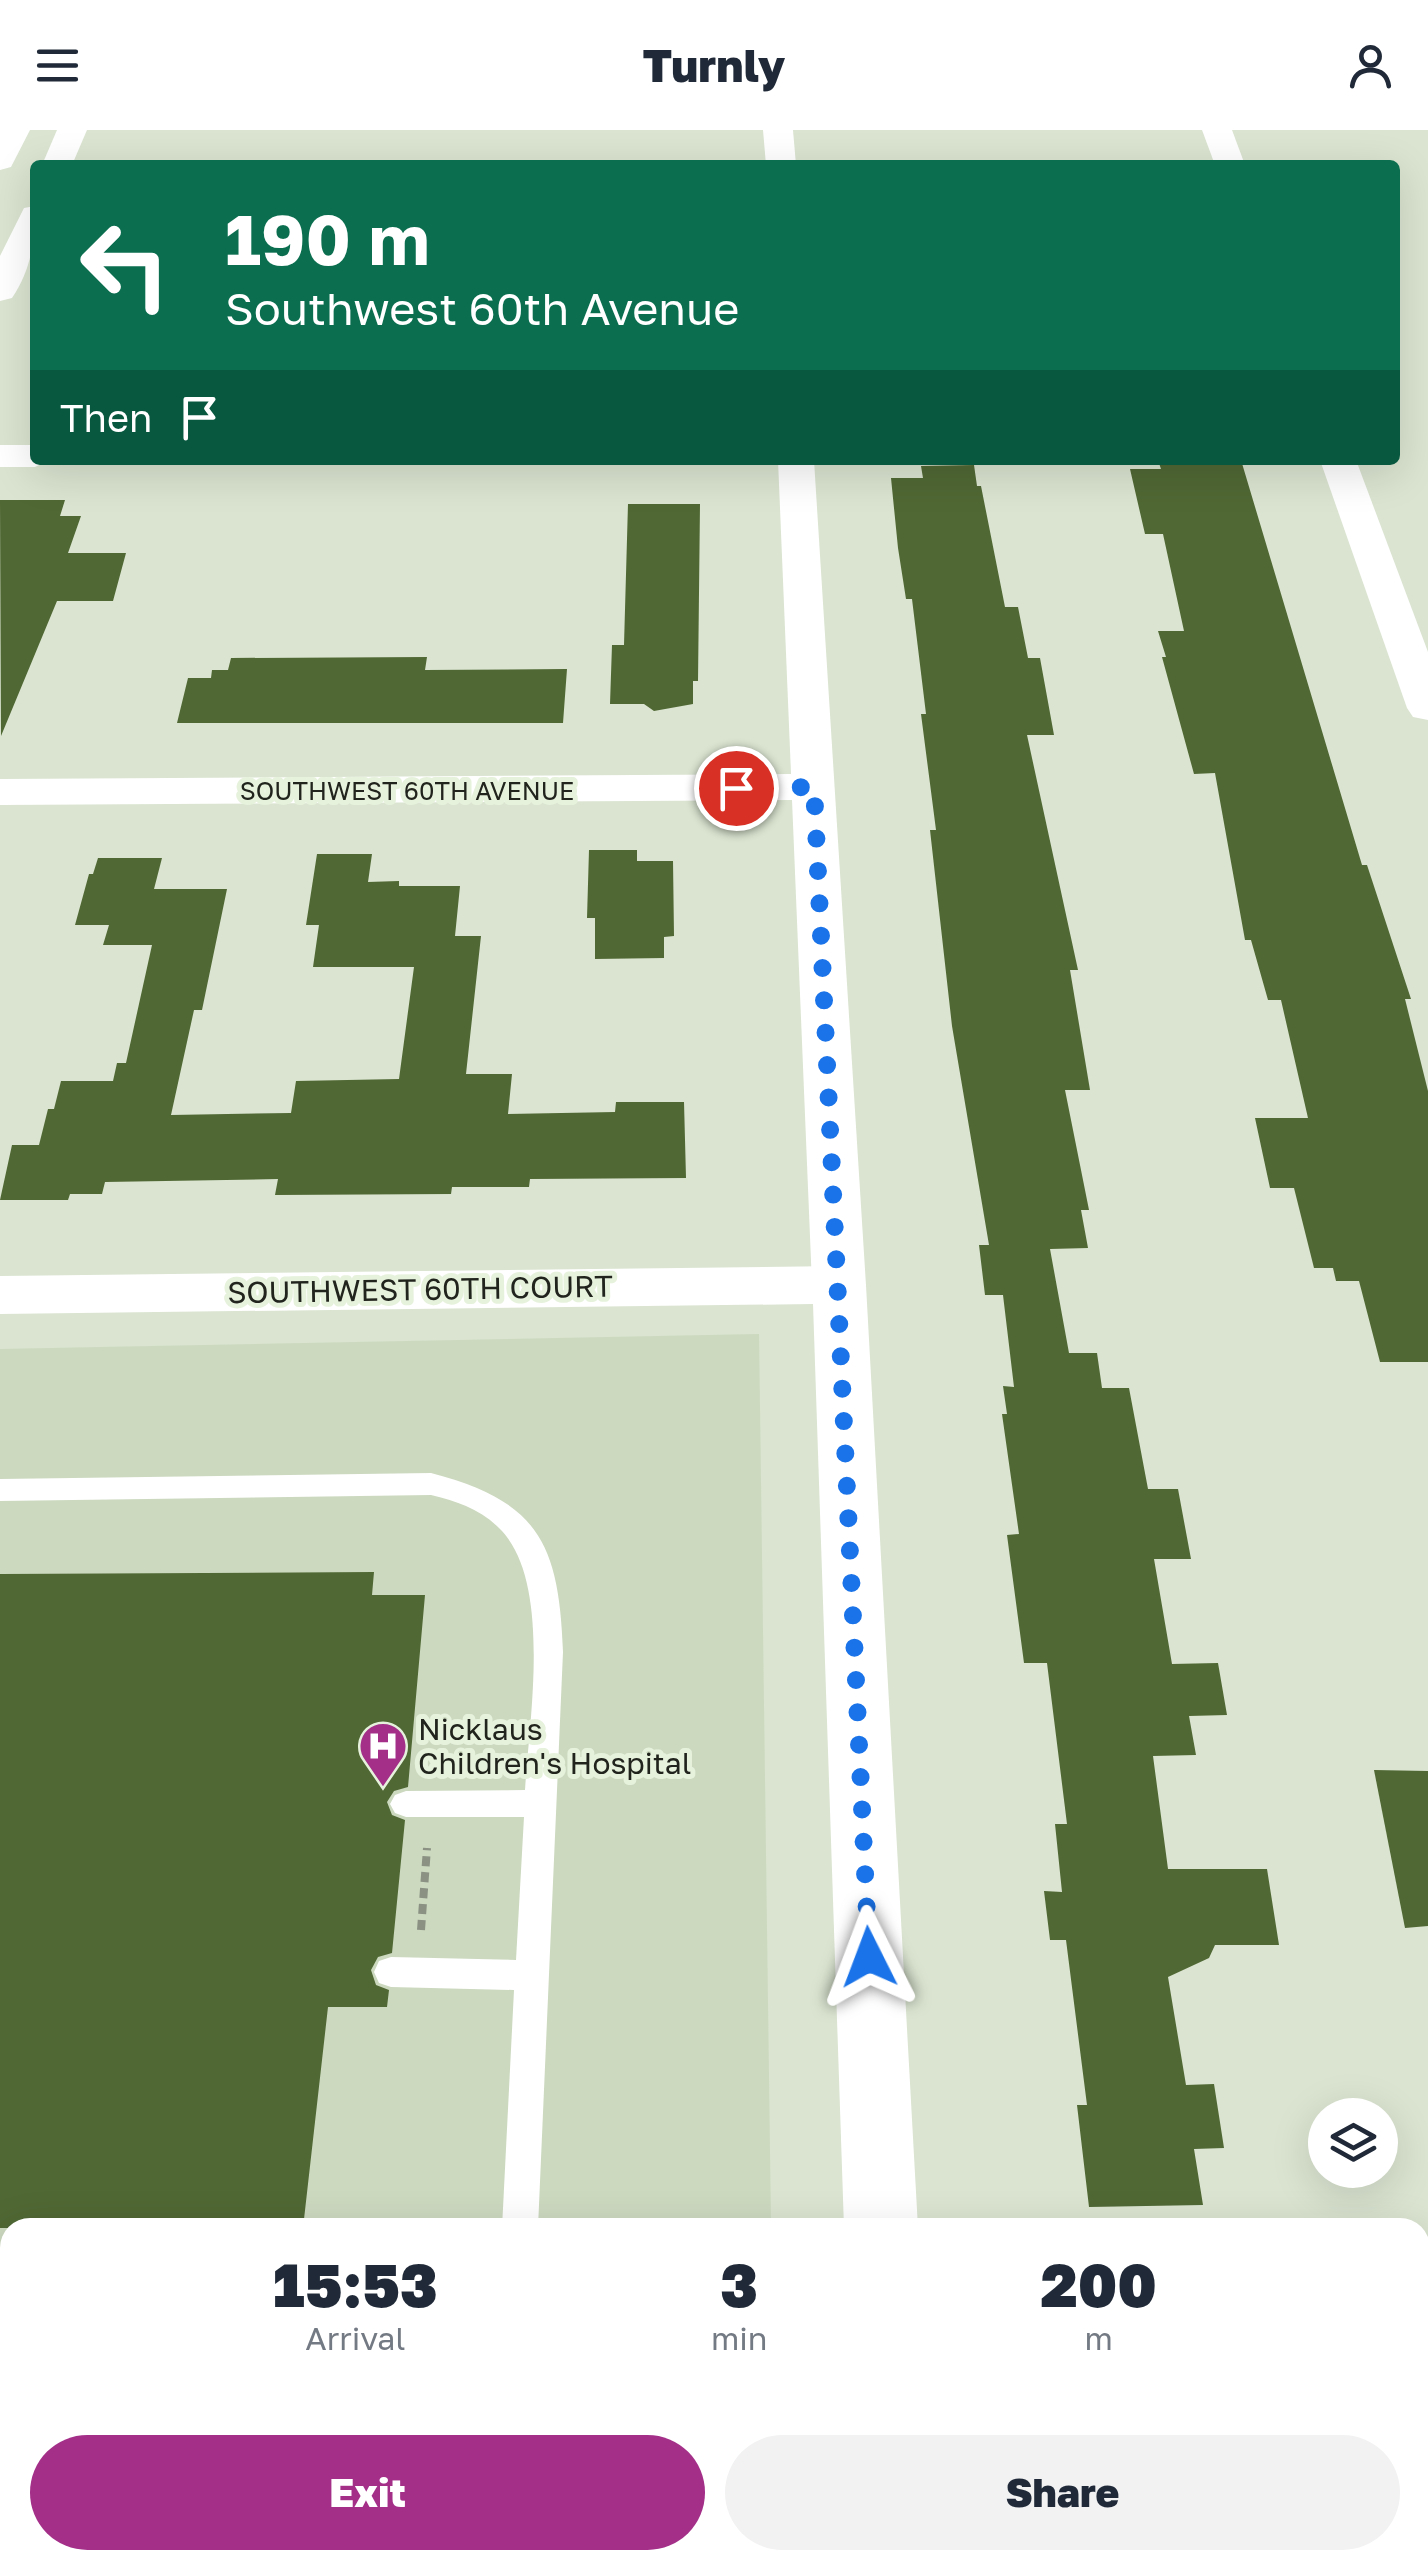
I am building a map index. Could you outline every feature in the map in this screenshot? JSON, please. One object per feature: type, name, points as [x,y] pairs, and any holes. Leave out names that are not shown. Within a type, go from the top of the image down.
[{"type":"street","points":[[0,161],[15,130]]},
{"type":"street","points":[[59,160],[72,130]]},
{"type":"street","points":[[778,130],[781,160]]},
{"type":"street","points":[[1217,130],[1228,160]]},
{"type":"street","points":[[0,291],[30,226]]},
{"type":"street","points":[[0,456],[30,456]]},
{"type":"street","points":[[796,465],[839,1284],[881,2218]]},
{"type":"street","points":[[1340,465],[1428,708]]},
{"type":"street","name":"SOUTHWEST 60TH AVENUE","points":[[0,792],[814,787]]},
{"type":"street","name":"SOUTHWEST 60TH COURT","points":[[0,1295],[839,1284]]},
{"type":"lane","points":[[0,1490],[430,1484],[487,1502],[519,1526],[538,1558],[548,1604],[520,2218]]},
{"type":"lane","points":[[406,1804],[541,1803]]},
{"type":"lane","points":[[391,1972],[532,1974]]},
{"type":"path","points":[[421,1932],[428,1830]]},
{"type":"shaded area","name":"Nicklaus Children's Hospital","points":[[759,1334],[771,2218],[0,2218],[0,1349]]},
{"type":"building","points":[[974,465],[1005,607],[1018,607],[1028,658],[1040,658],[1054,735],[1027,735],[1078,970],[1070,970],[1090,1090],[1065,1090],[1089,1210],[1081,1210],[1088,1248],[1050,1249],[1069,1353],[1097,1353],[1102,1388],[1129,1388],[1148,1489],[1178,1489],[1191,1559],[1154,1559],[1172,1664],[1218,1663],[1227,1715],[1189,1716],[1196,1755],[1153,1756],[1168,1869],[1267,1869],[1279,1945],[1215,1945],[1209,1958],[1168,1977],[1186,2085],[1214,2084],[1224,2148],[1194,2149],[1203,2205],[1089,2207],[1077,2105],[1087,2105],[1066,1940],[1050,1940],[1044,1891],[1062,1892],[1055,1824],[1067,1824],[1047,1663],[1024,1663],[1007,1535],[1019,1534],[1002,1414],[1007,1414],[1003,1386],[1014,1387],[1003,1295],[985,1295],[979,1245],[989,1245],[952,1026],[930,830],[936,830],[921,714],[926,714],[912,599],[906,599],[898,548],[891,478],[923,478],[921,466]]},
{"type":"building","points":[[1160,465],[1242,465],[1362,865],[1367,865],[1411,999],[1405,999],[1428,1091],[1428,1362],[1380,1362],[1359,1281],[1336,1281],[1333,1268],[1314,1268],[1294,1188],[1270,1188],[1255,1118],[1308,1118],[1281,1000],[1268,1000],[1251,940],[1245,940],[1215,773],[1194,774],[1162,657],[1166,657],[1158,631],[1184,631],[1163,534],[1145,534],[1130,469],[1161,469]]},
{"type":"building","points":[[0,500],[65,500],[60,516],[81,516],[68,553],[126,553],[113,601],[57,601],[1,736]]},
{"type":"building","points":[[628,504],[700,504],[698,681],[693,681],[693,704],[654,711],[644,704],[610,704],[612,645],[624,645]]},
{"type":"building","points":[[427,657],[425,670],[567,669],[563,723],[177,723],[188,678],[211,678],[212,670],[228,670],[231,658]]},
{"type":"building","points":[[589,850],[637,850],[637,861],[673,861],[674,936],[664,937],[664,958],[595,959],[595,918],[587,918]]},
{"type":"building","points":[[317,854],[372,854],[368,882],[460,886],[455,936],[481,936],[466,1074],[512,1074],[508,1114],[615,1112],[616,1102],[684,1102],[686,1178],[530,1179],[529,1187],[452,1187],[451,1194],[275,1195],[278,1179],[105,1182],[102,1194],[70,1194],[68,1200],[0,1200],[12,1145],[39,1145],[48,1109],[54,1109],[61,1081],[113,1081],[117,1063],[126,1063],[152,945],[103,945],[109,925],[75,925],[89,874],[93,874],[98,858],[162,858],[154,889],[227,889],[202,1010],[194,1010],[171,1115],[291,1113],[296,1081],[399,1079],[414,967],[313,967],[319,925],[306,925]]},
{"type":"building","points":[[374,1572],[372,1595],[425,1595],[408,1787],[394,1791],[387,1802],[392,1815],[405,1820],[392,1953],[378,1957],[371,1970],[376,1985],[389,1990],[387,2007],[328,2007],[304,2218],[0,2218],[0,1574]]},
{"type":"building","points":[[1374,1770],[1428,1771],[1428,1926],[1405,1928]]},
{"type":"place","name":"Nicklaus Children's Hospital","points":[[383,1788]]},
{"type":"route","points":[[736,788],[814,787],[869,1957]]}]
